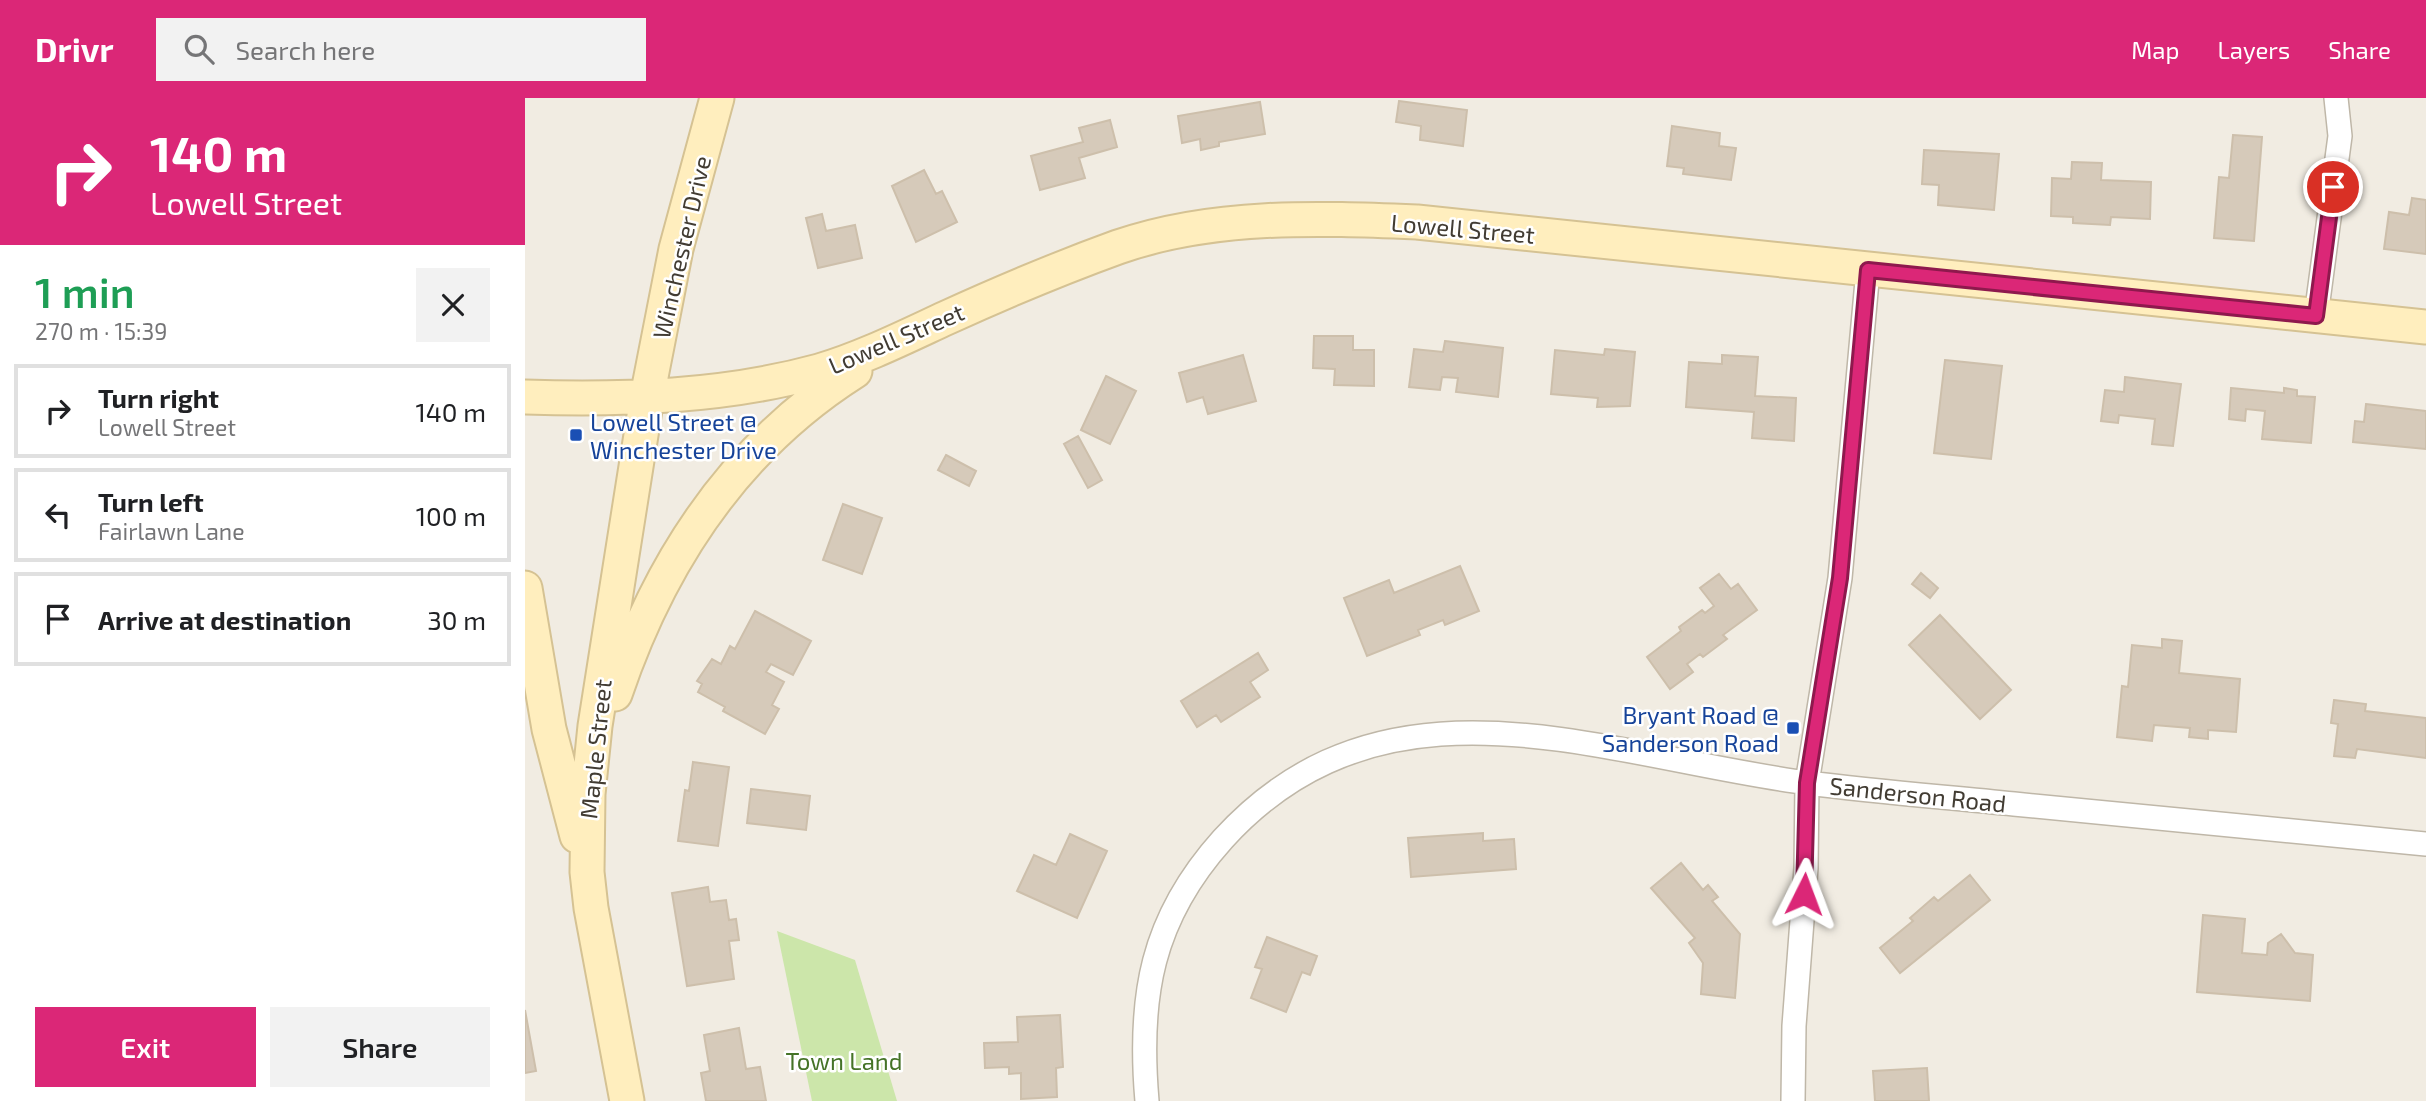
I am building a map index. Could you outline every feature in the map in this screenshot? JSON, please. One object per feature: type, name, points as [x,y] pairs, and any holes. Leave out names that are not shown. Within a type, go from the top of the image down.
[{"type":"main road","name":"Winchester Drive","points":[[647,397],[676,249],[717,98]]},
{"type":"main road","name":"Lowell Street","points":[[525,397],[647,397],[718,391],[822,370],[1121,246],[1230,224],[1317,218],[1417,222],[2426,327]]},
{"type":"main road","points":[[588,794],[613,699],[640,626],[677,554],[722,488],[757,448],[826,389],[983,301]]},
{"type":"main road","name":"Maple Street","points":[[627,1101],[596,944],[587,872],[588,794],[595,726],[647,397]]},
{"type":"main road","points":[[525,588],[549,729],[587,872]]},
{"type":"street","points":[[2316,316],[2340,136],[2336,98]]},
{"type":"street","points":[[1793,1101],[1794,1026],[1807,868],[1807,783],[1840,578],[1868,270]]},
{"type":"street","name":"Sanderson Road","points":[[1147,1101],[1143,1027],[1152,960],[1166,922],[1184,888],[1238,823],[1269,796],[1346,752],[1392,740],[1440,733],[1485,733],[1575,740],[1807,783],[2426,844]]},
{"type":"green space","name":"Town Land","points":[[777,931],[855,960],[897,1101],[812,1101]]},
{"type":"building","points":[[1399,101],[1467,110],[1463,146],[1420,140],[1421,126],[1396,122]]},
{"type":"building","points":[[1260,102],[1265,134],[1219,142],[1219,146],[1201,150],[1200,139],[1182,143],[1178,116]]},
{"type":"building","points":[[1110,120],[1117,147],[1079,158],[1085,178],[1040,190],[1031,156],[1083,142],[1079,128]]},
{"type":"building","points":[[1672,126],[1720,133],[1719,146],[1736,148],[1731,180],[1683,174],[1684,168],[1667,166]]},
{"type":"building","points":[[2233,135],[2262,137],[2254,241],[2214,238],[2219,177],[2229,178]]},
{"type":"building","points":[[1924,150],[1999,154],[1994,210],[1938,205],[1939,185],[1922,184]]},
{"type":"building","points":[[2072,162],[2102,163],[2101,180],[2151,182],[2150,219],[2111,217],[2110,225],[2073,223],[2073,217],[2051,216],[2052,178],[2071,179]]},
{"type":"building","points":[[924,170],[936,194],[942,191],[957,222],[916,242],[892,186]]},
{"type":"building","points":[[2412,198],[2426,200],[2426,254],[2384,249],[2389,212],[2409,215]]},
{"type":"building","points":[[822,214],[826,231],[855,225],[862,258],[818,268],[806,218]]},
{"type":"building","points":[[1314,336],[1353,336],[1353,350],[1374,350],[1374,386],[1334,385],[1335,369],[1313,368]]},
{"type":"building","points":[[1445,341],[1503,348],[1498,397],[1456,392],[1458,378],[1442,377],[1440,390],[1409,387],[1414,349],[1443,352]]},
{"type":"building","points":[[1605,349],[1635,352],[1630,406],[1597,407],[1598,398],[1551,394],[1555,350],[1604,355]]},
{"type":"building","points":[[1243,355],[1256,401],[1208,414],[1203,397],[1187,402],[1179,373]]},
{"type":"building","points":[[1722,355],[1758,357],[1755,396],[1796,398],[1794,441],[1752,438],[1754,412],[1686,407],[1689,362],[1722,364]]},
{"type":"building","points":[[1945,360],[2002,366],[1991,459],[1934,453]]},
{"type":"building","points":[[1106,376],[1136,391],[1110,444],[1081,430]]},
{"type":"building","points":[[2125,377],[2181,384],[2173,446],[2152,444],[2155,419],[2119,415],[2118,423],[2101,421],[2105,390],[2124,392]]},
{"type":"building","points":[[2231,388],[2284,393],[2284,388],[2297,390],[2297,396],[2315,397],[2311,443],[2262,439],[2265,411],[2246,409],[2245,421],[2229,419]]},
{"type":"building","points":[[2366,404],[2426,411],[2426,449],[2353,442],[2355,421],[2364,422]]},
{"type":"building","points":[[1078,436],[1102,480],[1088,488],[1064,444]]},
{"type":"building","points":[[946,455],[976,471],[969,486],[938,470]]},
{"type":"building","points":[[843,504],[882,518],[862,574],[823,560]]},
{"type":"building","points":[[1460,566],[1479,611],[1445,625],[1443,620],[1418,630],[1420,635],[1367,656],[1344,598],[1389,580],[1394,593]]},
{"type":"building","points":[[1921,573],[1938,588],[1930,598],[1912,584]]},
{"type":"building","points":[[1719,574],[1731,589],[1738,584],[1757,610],[1723,635],[1727,639],[1703,657],[1700,654],[1687,664],[1693,672],[1670,689],[1647,657],[1681,631],[1679,627],[1702,610],[1705,613],[1714,606],[1700,588]]},
{"type":"building","points":[[755,611],[811,641],[793,675],[771,664],[766,672],[784,682],[772,705],[779,709],[765,734],[723,711],[725,707],[698,692],[702,684],[697,681],[712,659],[721,664],[730,646],[735,649]]},
{"type":"building","points":[[1940,615],[2011,690],[1980,719],[1909,645]]},
{"type":"building","points":[[2162,639],[2182,641],[2179,673],[2240,679],[2236,732],[2208,730],[2208,739],[2189,737],[2190,728],[2154,725],[2152,741],[2117,737],[2122,686],[2128,687],[2132,645],[2162,648]]},
{"type":"building","points":[[1258,653],[1268,670],[1250,682],[1260,697],[1221,722],[1216,715],[1197,727],[1181,701]]},
{"type":"building","points":[[2334,700],[2366,704],[2365,711],[2426,718],[2426,758],[2357,749],[2355,758],[2334,756],[2338,724],[2331,723]]},
{"type":"building","points":[[693,762],[729,767],[718,846],[678,841],[685,790],[689,791]]},
{"type":"building","points":[[751,789],[810,796],[806,830],[747,823]]},
{"type":"building","points":[[1483,833],[1483,841],[1514,839],[1516,869],[1411,877],[1408,838]]},
{"type":"building","points":[[1070,834],[1107,851],[1077,918],[1017,891],[1034,855],[1056,865]]},
{"type":"building","points":[[1681,863],[1703,890],[1708,885],[1718,897],[1712,901],[1740,934],[1735,998],[1701,994],[1703,963],[1689,943],[1695,938],[1651,888]]},
{"type":"building","points":[[1970,875],[1990,900],[1900,973],[1880,948],[1913,921],[1910,918],[1934,897],[1938,901]]},
{"type":"building","points":[[708,887],[710,902],[726,900],[729,920],[736,919],[739,940],[729,941],[734,979],[687,986],[672,893]]},
{"type":"building","points":[[2203,915],[2245,919],[2242,953],[2267,955],[2268,943],[2281,934],[2295,953],[2313,955],[2310,1001],[2197,992]]},
{"type":"building","points":[[1267,937],[1317,956],[1310,975],[1302,972],[1286,1012],[1251,998],[1262,969],[1255,967]]},
{"type":"building","points":[[525,1010],[536,1071],[525,1073]]},
{"type":"building","points":[[1060,1015],[1063,1067],[1056,1068],[1057,1097],[1021,1099],[1021,1073],[1009,1074],[1009,1067],[985,1068],[984,1043],[1018,1042],[1017,1017]]},
{"type":"building","points":[[739,1028],[746,1069],[760,1067],[766,1101],[706,1101],[701,1073],[710,1071],[704,1035]]},
{"type":"building","points":[[1927,1068],[1929,1101],[1875,1101],[1873,1071]]},
{"type":"place","name":"Lowell Street @ Winchester Drive","points":[[576,435]]},
{"type":"place","name":"Bryant Road @ Sanderson Road","points":[[1793,728]]},
{"type":"route","points":[[1804,894],[1807,868],[1807,783],[1840,578],[1868,270],[2316,316],[2333,187]]}]
